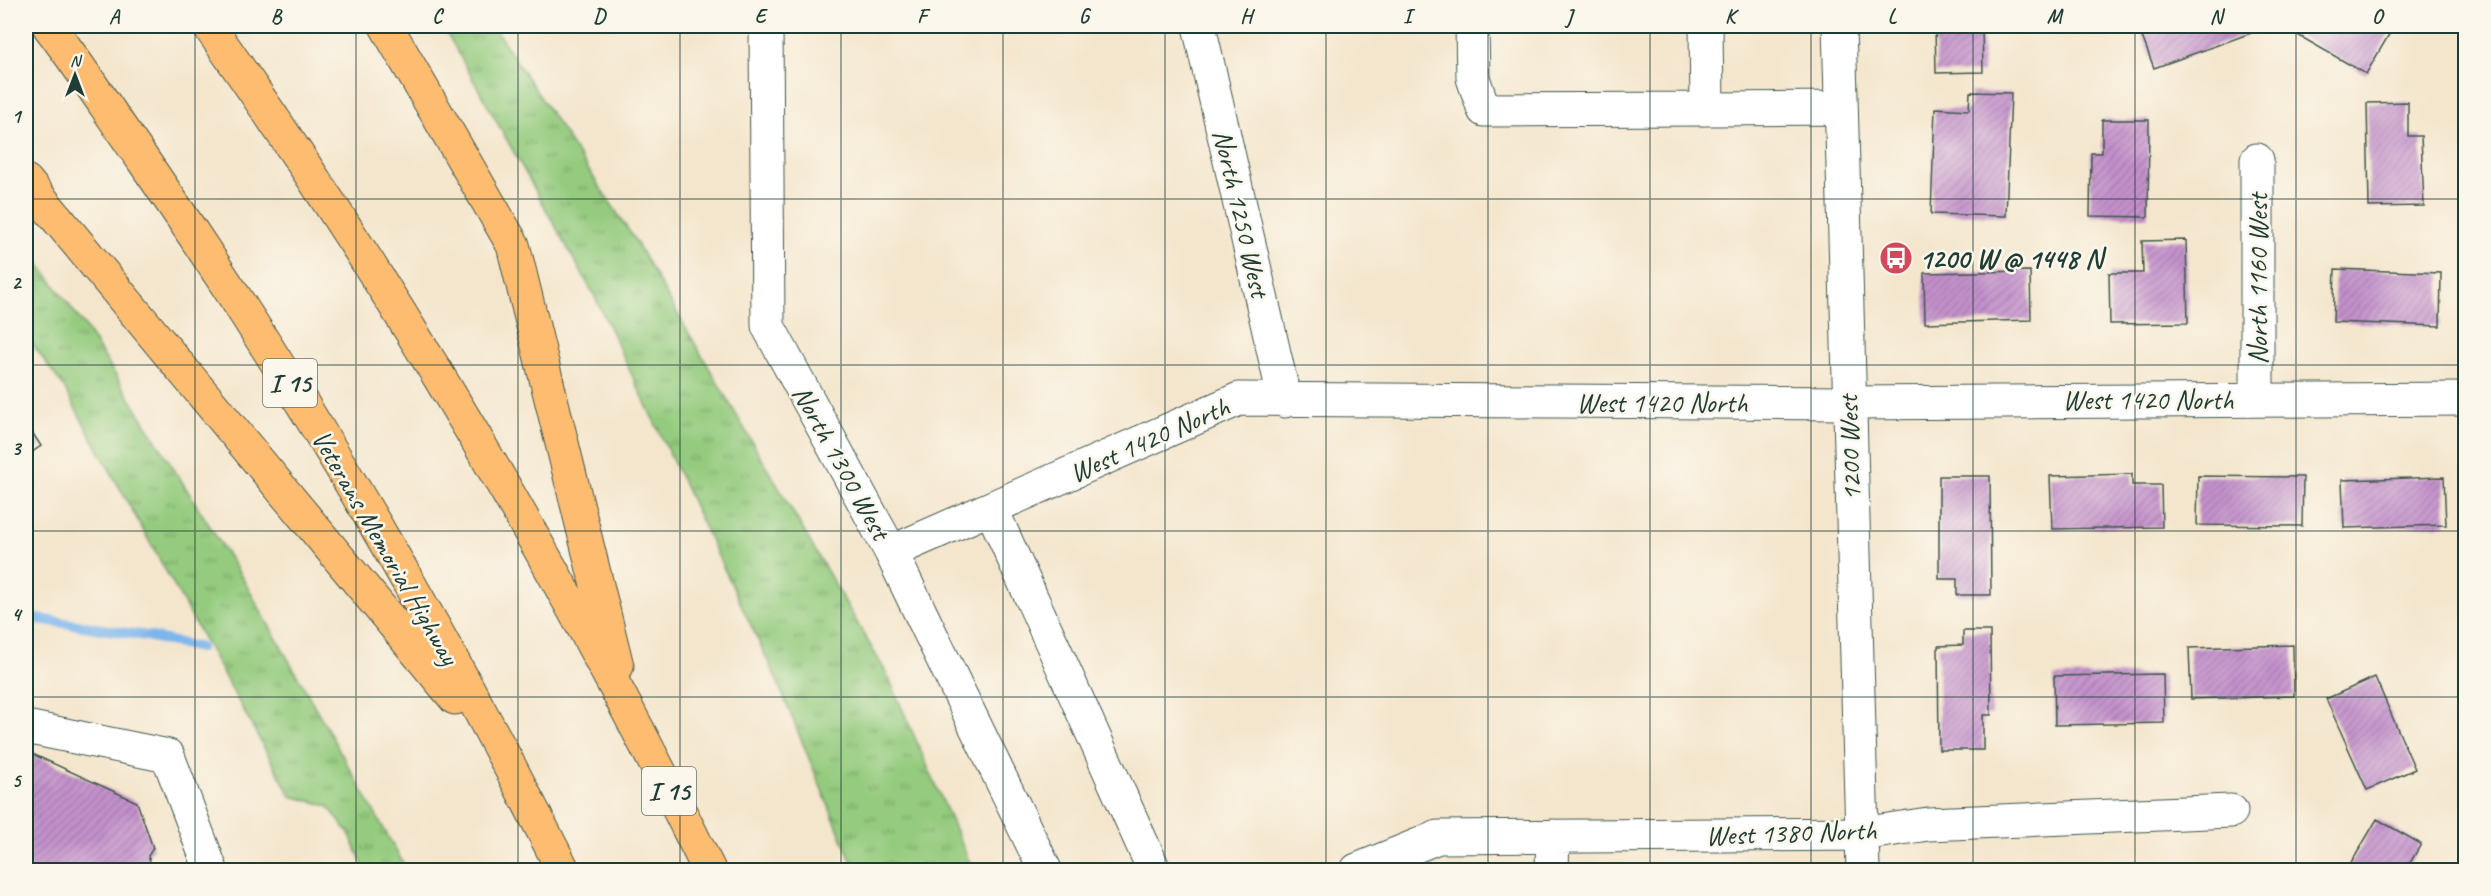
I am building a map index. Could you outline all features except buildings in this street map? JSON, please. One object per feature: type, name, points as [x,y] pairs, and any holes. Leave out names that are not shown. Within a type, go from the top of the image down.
[{"type":"highway","name":"Veterans Memorial Highway","points":[[49,26],[258,331],[376,522],[504,757],[562,870]]},
{"type":"highway","name":"I 15","points":[[209,26],[354,240],[423,351],[557,580],[628,711],[709,870]]},
{"type":"highway","points":[[386,26],[513,245],[628,711]]},
{"type":"highway","points":[[26,181],[504,757]]},
{"type":"street","name":"North 1300 West","points":[[766,26],[768,326],[891,552],[1045,870]]},
{"type":"street","name":"North 1250 West","points":[[1199,26],[1285,400]]},
{"type":"street","points":[[1472,26],[1473,78],[1484,110],[1840,108]]},
{"type":"street","points":[[1706,26],[1707,109]]},
{"type":"street","name":"1200 West","points":[[1839,26],[1863,870]]},
{"type":"street","name":"North 1160 West","points":[[2257,160],[2257,399]]},
{"type":"street","name":"West 1420 North","points":[[891,552],[1239,399],[1848,403],[2466,399]]},
{"type":"street","points":[[991,508],[1154,870]]},
{"type":"street","points":[[26,727],[168,756],[211,870]]},
{"type":"street","name":"West 1380 North","points":[[1357,870],[1438,837],[1862,834],[1928,824],[2231,811]]},
{"type":"street","points":[[1552,836],[1552,870]]},
{"type":"green space","points":[[443,26],[493,26],[633,237],[887,674],[973,870],[855,870],[775,676],[594,295]]},
{"type":"green space","points":[[26,246],[86,328],[244,581],[407,870],[365,870],[350,835],[328,806],[291,796],[63,386],[26,335]]},
{"type":"waterway","points":[[26,617],[147,636],[200,648]]},
{"type":"place","name":"1200 W @ 1448 N","points":[[1896,258]]}]
